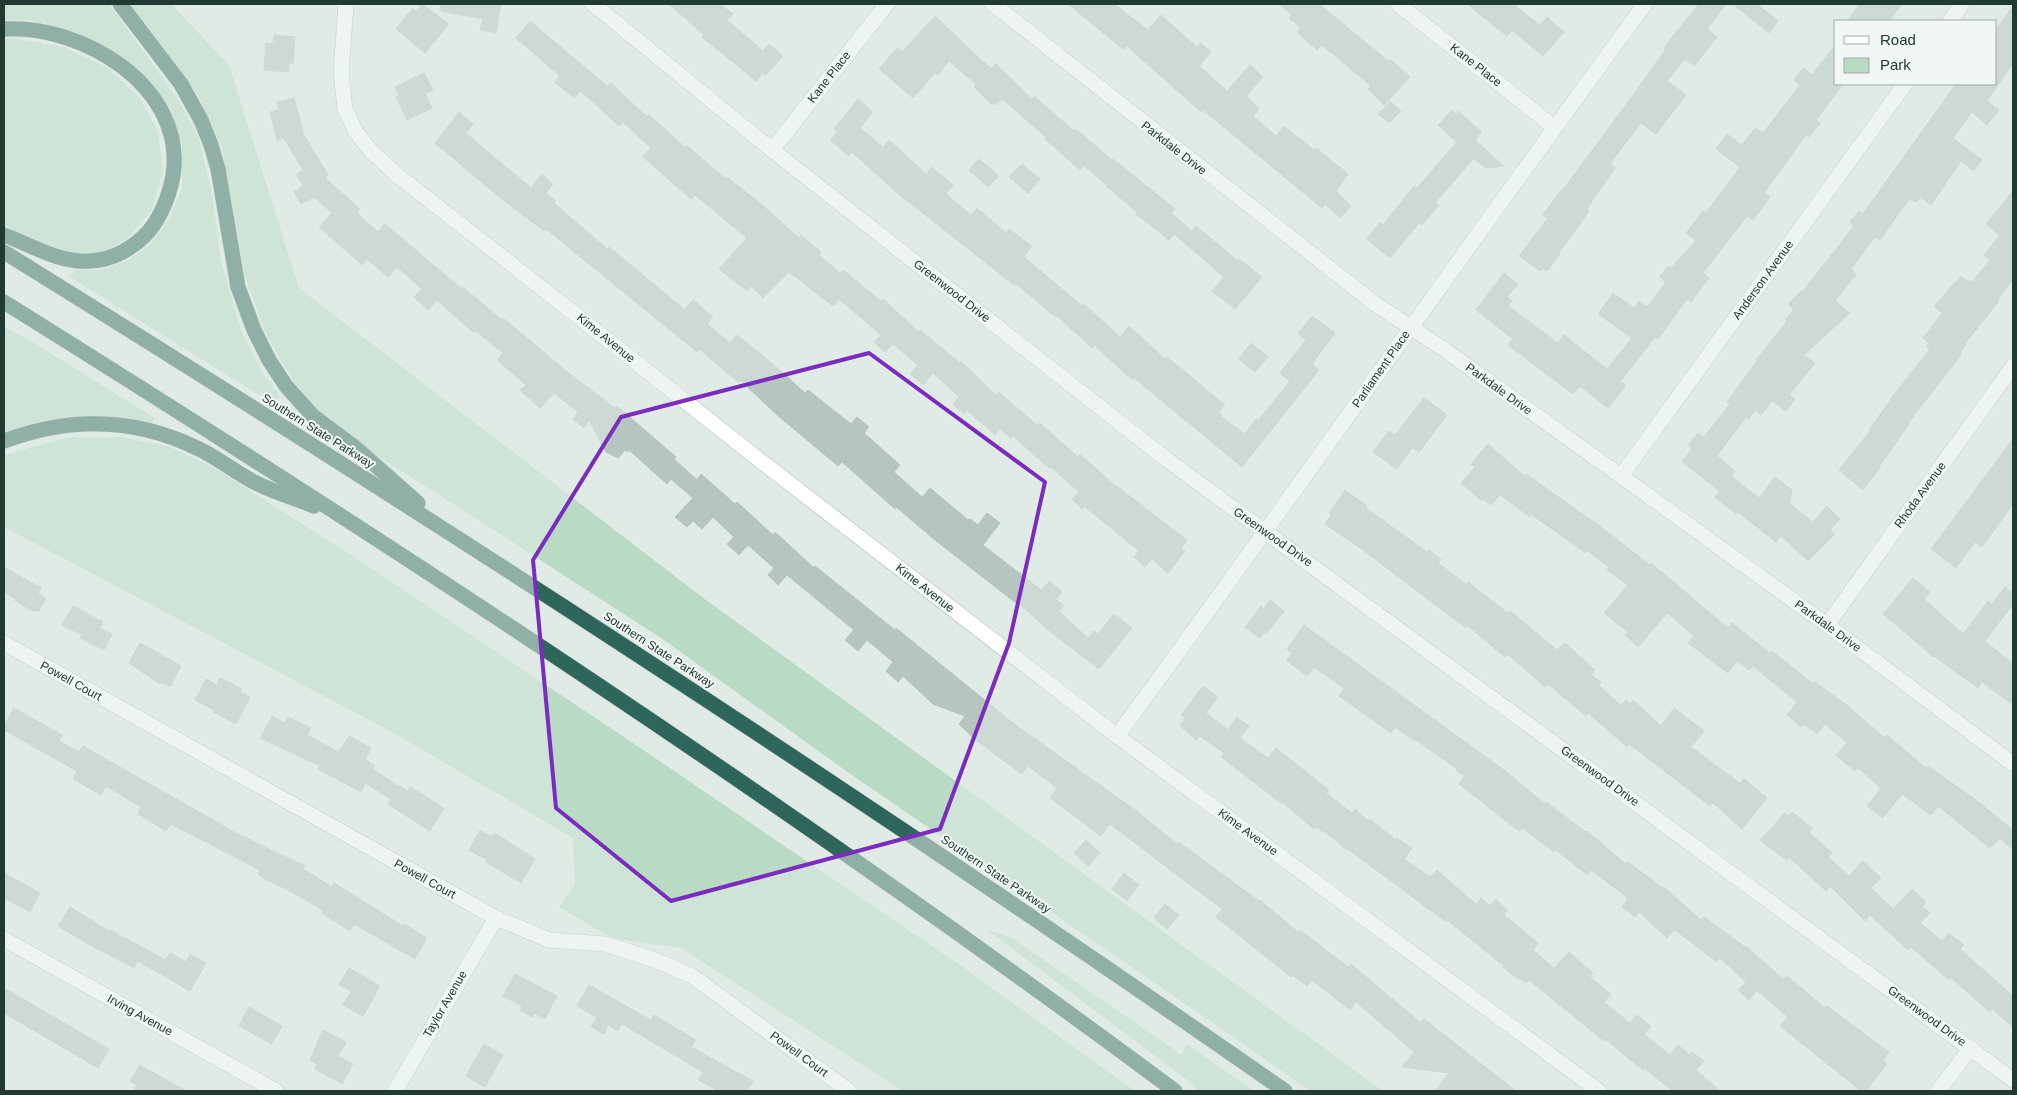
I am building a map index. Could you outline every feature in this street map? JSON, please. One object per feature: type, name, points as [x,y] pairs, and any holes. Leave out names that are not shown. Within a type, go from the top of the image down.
[{"type":"highway","points":[[120,4],[182,84],[201,120],[218,169],[238,287],[254,330],[278,374],[294,396],[313,416],[357,449],[455,535]]},
{"type":"highway","points":[[4,29],[34,30],[64,36],[93,48],[119,65],[142,84],[159,108],[170,131],[174,157],[168,196],[158,217],[145,234],[118,254],[91,261],[70,260],[48,254],[25,242],[4,235]]},
{"type":"highway","name":"Southern State Parkway","points":[[4,252],[455,535],[905,831],[1285,1091]]},
{"type":"highway","points":[[4,302],[348,520],[572,667],[975,946],[1175,1091]]},
{"type":"highway","points":[[4,440],[36,430],[80,423],[120,424],[151,430],[201,450],[255,482],[348,520]]},
{"type":"street","name":"Kime Avenue","points":[[346,4],[342,73],[345,109],[356,132],[370,150],[397,176],[566,306],[770,469],[1117,736],[1599,1091]]},
{"type":"street","name":"Kime Avenue","points":[[345,24],[357,4]]},
{"type":"street","name":"Greenwood Drive","points":[[594,4],[772,150],[1166,459],[2013,1080]]},
{"type":"street","name":"Kane Place","points":[[772,150],[887,4]]},
{"type":"street","name":"Parkdale Drive","points":[[993,4],[1374,303],[1445,350],[1620,476],[1826,625],[2013,764]]},
{"type":"street","name":"Kane Place","points":[[1398,4],[1554,127]]},
{"type":"street","name":"Parliament Place","points":[[1117,736],[1266,532],[1554,127],[1645,4]]},
{"type":"street","points":[[1951,20],[1962,4]]},
{"type":"street","name":"Anderson Avenue","points":[[1620,476],[1903,85]]},
{"type":"street","name":"Rhoda Avenue","points":[[1826,625],[2013,366]]},
{"type":"street","name":"Powell Court","points":[[4,643],[496,918],[549,940],[605,944],[655,960],[692,976],[849,1091]]},
{"type":"street","name":"Taylor Avenue","points":[[394,1091],[496,918]]},
{"type":"street","name":"Irving Avenue","points":[[4,939],[276,1091]]},
{"type":"street","points":[[1938,1091],[1971,1048]]},
{"type":"highlighted area","points":[[869,353],[1045,482],[1009,643],[940,829],[671,901],[556,808],[533,560],[621,417]]},
{"type":"green space","points":[[4,4],[109,4],[179,101],[199,138],[213,199],[220,258],[241,330],[263,374],[280,396],[275,402],[257,394],[70,277],[74,270],[101,270],[127,261],[150,245],[170,217],[182,188],[182,145],[172,111],[145,77],[110,50],[68,30],[31,20],[4,20]]},
{"type":"green space","points":[[129,4],[171,4],[229,65],[299,288],[706,600],[1383,1091],[1310,1091],[849,773],[664,640],[337,431],[299,390],[266,334],[245,276],[222,147],[198,95]]},
{"type":"green space","points":[[12,38],[64,47],[109,69],[140,98],[158,132],[163,170],[152,210],[128,238],[102,253],[70,257],[40,247],[4,224],[4,39]]},
{"type":"green space","points":[[4,327],[24,337],[155,418],[149,425],[4,434]]},
{"type":"green space","points":[[121,437],[170,447],[214,468],[348,553],[630,741],[954,961],[1135,1091],[903,1091],[681,948],[612,938],[559,907],[575,884],[573,838],[392,732],[6,528],[4,530],[4,455],[66,438]]},
{"type":"green space","points":[[986,929],[1012,938],[1182,1055],[1187,1044],[1254,1091],[1197,1091],[1191,1083]]},
{"type":"building","points":[[422,4],[449,24],[425,53],[396,29],[413,8],[416,11]]},
{"type":"building","points":[[441,4],[501,4],[496,33],[480,30],[483,19],[441,11]]},
{"type":"building","points":[[669,4],[720,4],[733,14],[727,20],[763,51],[769,44],[783,56],[766,75],[763,73],[756,81],[702,37],[704,35]]},
{"type":"building","points":[[1068,4],[1114,4],[1148,30],[1161,15],[1197,47],[1200,43],[1211,52],[1199,66],[1227,91],[1250,65],[1263,77],[1246,96],[1259,109],[1253,116],[1276,136],[1284,126],[1314,150],[1316,148],[1348,174],[1336,191],[1351,206],[1340,218],[1325,204],[1322,208],[1203,110],[1201,112],[1127,46],[1123,49]]},
{"type":"building","points":[[1279,4],[1319,4],[1388,61],[1390,59],[1410,77],[1384,105],[1368,89],[1371,86],[1322,45],[1317,50],[1297,32],[1301,28],[1289,18],[1292,15]]},
{"type":"building","points":[[1467,4],[1513,4],[1540,25],[1547,17],[1564,32],[1543,56],[1512,30],[1507,36]]},
{"type":"building","points":[[1699,4],[1726,4],[1707,29],[1717,37],[1694,66],[1685,59],[1667,81],[1686,95],[1656,134],[1641,123],[1612,161],[1611,165],[1615,168],[1560,254],[1547,271],[1543,268],[1540,271],[1519,256],[1548,218],[1543,215],[1636,91],[1665,50],[1669,41]]},
{"type":"building","points":[[1733,4],[1757,4],[1778,21],[1769,33]]},
{"type":"building","points":[[1860,4],[1902,4],[1890,20],[1848,20]]},
{"type":"building","points":[[2013,6],[2013,63],[1987,101],[1999,110],[1987,125],[1972,112],[1953,138],[1982,160],[1973,171],[1961,161],[1931,205],[1920,197],[1917,202],[1909,199],[1880,240],[1875,237],[1851,269],[1856,274],[1835,301],[1850,313],[1804,355],[1815,363],[1789,395],[1795,399],[1786,411],[1772,401],[1761,415],[1755,410],[1749,419],[1746,417],[1717,456],[1735,471],[1731,476],[1759,498],[1775,477],[1792,490],[1790,504],[1813,522],[1827,506],[1840,519],[1830,530],[1835,534],[1808,561],[1781,536],[1776,542],[1738,512],[1736,514],[1715,497],[1720,491],[1682,462],[1692,449],[1688,446],[1698,433],[1704,437],[1730,404],[1727,402],[1756,360],[1787,321],[1785,319],[1794,310],[1788,304],[1802,292],[1854,226],[1850,222],[1859,211],[1863,214],[1955,85],[1997,85],[1997,29]]},
{"type":"building","points":[[935,16],[991,69],[996,64],[1032,99],[1034,96],[1074,131],[1076,129],[1175,209],[1171,213],[1192,231],[1196,226],[1238,261],[1239,259],[1262,277],[1235,309],[1212,291],[1224,277],[1174,234],[1169,240],[1136,214],[1137,212],[1084,166],[1080,170],[1045,139],[1046,137],[1002,99],[996,105],[994,103],[992,105],[974,87],[976,84],[949,61],[938,75],[935,73],[913,98],[879,69],[897,48],[902,52]]},
{"type":"building","points":[[530,21],[607,86],[611,83],[647,117],[649,115],[686,148],[687,146],[726,179],[728,178],[761,204],[799,238],[801,235],[821,252],[819,255],[840,273],[843,270],[881,301],[883,299],[919,332],[920,330],[960,363],[961,361],[996,395],[999,392],[1038,426],[1040,423],[1078,457],[1080,454],[1118,488],[1187,540],[1181,548],[1185,551],[1168,573],[1152,559],[1145,567],[1134,557],[1139,551],[1084,506],[1082,509],[1072,499],[1079,492],[1013,436],[1011,438],[1000,429],[995,435],[967,410],[964,414],[953,404],[959,397],[933,373],[923,385],[910,374],[918,365],[893,344],[885,352],[874,342],[881,335],[839,299],[833,306],[789,272],[763,298],[751,286],[747,291],[719,269],[747,238],[695,195],[691,199],[643,157],[651,148],[623,122],[619,126],[583,93],[580,91],[574,98],[555,82],[560,76],[516,38]]},
{"type":"building","points":[[274,35],[295,37],[293,63],[289,63],[288,72],[264,70],[266,43],[273,44]]},
{"type":"building","points":[[1834,47],[1834,85],[1842,85],[1816,120],[1820,123],[1809,137],[1806,135],[1764,193],[1770,197],[1753,220],[1747,216],[1703,273],[1709,278],[1691,302],[1687,299],[1658,339],[1655,337],[1620,382],[1626,385],[1608,408],[1580,386],[1573,394],[1508,345],[1513,339],[1476,310],[1504,273],[1518,284],[1507,297],[1512,301],[1508,306],[1558,343],[1564,335],[1607,369],[1632,338],[1598,314],[1613,293],[1634,308],[1639,301],[1647,307],[1666,282],[1660,277],[1668,266],[1671,268],[1696,241],[1686,233],[1703,211],[1706,213],[1740,167],[1716,149],[1727,134],[1742,145],[1755,128],[1763,133],[1800,85],[1794,80],[1803,68],[1812,75]]},
{"type":"building","points":[[424,73],[433,90],[425,94],[432,108],[407,120],[396,97],[399,96],[395,87]]},
{"type":"building","points":[[294,98],[304,135],[328,175],[325,178],[360,209],[357,213],[378,232],[385,224],[462,289],[463,287],[502,320],[503,318],[570,374],[615,408],[617,406],[676,457],[674,459],[697,480],[701,474],[735,504],[737,502],[773,535],[775,532],[814,568],[815,566],[895,630],[896,628],[1013,723],[1138,812],[1177,844],[1179,842],[1260,900],[1298,932],[1300,930],[1348,967],[1351,964],[1421,1023],[1424,1019],[1516,1091],[1435,1091],[1449,1073],[1402,1067],[1414,1052],[1356,1002],[1350,1010],[1312,980],[1307,986],[1292,975],[1291,977],[1216,917],[1222,909],[1110,824],[1101,836],[1050,798],[1057,788],[1028,766],[1022,774],[973,738],[959,724],[965,716],[933,704],[903,676],[898,682],[886,671],[893,662],[867,640],[858,651],[845,640],[854,630],[787,575],[778,585],[768,575],[774,568],[748,545],[739,555],[727,544],[734,537],[713,517],[702,529],[693,521],[687,527],[675,517],[693,498],[671,479],[667,484],[629,450],[628,452],[625,450],[618,458],[606,452],[589,420],[584,428],[573,419],[578,412],[554,393],[540,408],[520,390],[526,385],[497,360],[503,353],[476,331],[474,333],[437,300],[428,310],[414,297],[422,289],[397,267],[388,277],[367,259],[362,265],[319,227],[332,213],[314,197],[301,204],[294,192],[303,186],[296,174],[303,170],[284,138],[277,140],[270,112],[279,110],[277,102]]},
{"type":"building","points":[[858,99],[873,112],[860,128],[883,147],[889,140],[926,174],[931,167],[953,185],[946,194],[971,215],[977,208],[1006,233],[1009,229],[1032,246],[1024,257],[1082,306],[1084,304],[1120,337],[1129,326],[1165,359],[1167,357],[1225,405],[1219,412],[1220,416],[1245,434],[1290,381],[1280,373],[1306,340],[1298,334],[1312,316],[1335,333],[1312,364],[1319,370],[1242,467],[1134,378],[1132,380],[1094,345],[1092,348],[1056,315],[1054,316],[1015,283],[1014,285],[896,192],[852,152],[849,156],[830,140],[837,132],[834,129]]},
{"type":"building","points":[[1390,101],[1401,111],[1389,123],[1378,114]]},
{"type":"building","points":[[1452,110],[1456,114],[1458,111],[1482,132],[1475,140],[1504,166],[1485,168],[1474,158],[1435,203],[1439,205],[1422,225],[1419,223],[1390,258],[1367,239],[1380,222],[1383,225],[1414,186],[1417,188],[1457,142],[1438,125]]},
{"type":"building","points":[[459,112],[473,124],[466,133],[531,188],[542,174],[553,184],[546,193],[556,201],[554,203],[607,249],[609,247],[685,310],[693,300],[713,317],[707,324],[730,343],[737,335],[805,393],[808,390],[851,424],[857,417],[869,427],[864,433],[900,465],[894,472],[922,497],[930,488],[968,520],[970,519],[978,525],[987,513],[1000,523],[983,545],[1041,590],[1050,581],[1062,592],[1056,599],[1064,606],[1059,611],[1088,638],[1094,631],[1098,634],[1114,614],[1132,628],[1099,669],[896,507],[895,509],[842,462],[838,466],[776,414],[740,380],[738,382],[699,349],[697,352],[546,229],[544,231],[503,200],[435,143]]},
{"type":"building","points":[[979,159],[999,176],[988,187],[969,170]]},
{"type":"building","points":[[1022,164],[1040,179],[1028,193],[1009,177]]},
{"type":"building","points":[[2013,191],[2013,279],[1998,302],[1968,340],[1961,355],[1908,423],[1880,468],[1863,490],[1839,470],[1930,349],[1926,346],[1929,343],[1923,338],[1942,313],[1934,306],[1961,276],[1968,282],[1970,280],[1972,282],[1990,260],[1984,255],[2000,235],[1986,224]]},
{"type":"building","points":[[1251,343],[1268,357],[1255,372],[1239,359]]},
{"type":"building","points":[[1424,398],[1447,415],[1419,452],[1413,447],[1397,469],[1373,452],[1389,431],[1395,435]]},
{"type":"building","points":[[2013,439],[2013,504],[1982,547],[1975,542],[1956,568],[1931,549]]},
{"type":"building","points":[[1488,444],[1524,476],[1526,474],[1601,527],[1650,565],[1651,563],[1728,628],[1732,623],[1770,653],[1772,651],[1812,683],[1814,681],[1848,706],[1885,738],[1887,735],[1926,768],[1928,766],[1976,800],[2013,830],[2013,850],[2000,838],[1990,848],[1938,806],[1931,815],[1902,794],[1883,818],[1867,806],[1881,788],[1858,768],[1855,771],[1836,755],[1847,743],[1825,724],[1817,734],[1803,724],[1801,727],[1787,715],[1797,702],[1753,666],[1749,670],[1737,661],[1728,673],[1688,643],[1694,636],[1667,613],[1638,647],[1625,635],[1628,632],[1604,613],[1628,585],[1607,570],[1609,567],[1588,551],[1586,553],[1532,515],[1530,517],[1500,495],[1491,505],[1484,499],[1482,501],[1461,483],[1475,467],[1471,464]]},
{"type":"building","points":[[1345,490],[1367,506],[1366,508],[1427,552],[1429,550],[1441,559],[1438,563],[1467,585],[1468,582],[1508,613],[1510,611],[1557,650],[1565,643],[1595,670],[1591,675],[1601,682],[1599,685],[1621,706],[1626,700],[1630,704],[1633,700],[1661,726],[1674,708],[1704,731],[1691,747],[1740,783],[1744,779],[1767,798],[1742,829],[1713,803],[1710,806],[1629,744],[1627,747],[1588,713],[1586,716],[1548,684],[1545,687],[1507,654],[1505,657],[1468,626],[1466,628],[1363,550],[1325,524],[1331,515],[1329,513]]},
{"type":"building","points":[[4,567],[41,588],[38,594],[46,598],[39,611],[33,611],[4,592]]},
{"type":"building","points":[[1913,578],[1930,592],[1924,599],[1963,634],[1988,601],[1992,604],[2005,587],[2013,593],[2013,604],[1985,641],[2013,664],[2013,705],[1982,682],[1978,688],[1933,657],[1883,614]]},
{"type":"building","points":[[1270,600],[1284,611],[1266,634],[1264,633],[1260,638],[1245,627],[1261,606],[1264,609]]},
{"type":"building","points":[[73,606],[103,622],[100,628],[112,634],[104,650],[80,638],[82,635],[62,625]]},
{"type":"building","points":[[1304,625],[1508,773],[1545,804],[1546,802],[1587,831],[1626,864],[1628,862],[1664,887],[1701,920],[1704,917],[1746,946],[1784,980],[1787,976],[1825,1008],[1827,1006],[1889,1052],[1883,1061],[1887,1064],[1866,1091],[1861,1091],[1780,1026],[1788,1017],[1757,991],[1749,1000],[1738,990],[1746,982],[1720,958],[1717,962],[1675,930],[1667,938],[1639,912],[1635,917],[1622,907],[1628,898],[1591,870],[1587,875],[1556,850],[1554,852],[1522,828],[1519,831],[1459,784],[1464,776],[1457,769],[1395,727],[1391,733],[1339,696],[1344,688],[1314,667],[1307,676],[1286,660],[1292,653],[1287,649]]},
{"type":"building","points":[[140,643],[181,666],[170,687],[161,682],[160,684],[129,663]]},
{"type":"building","points":[[220,678],[242,689],[240,692],[250,697],[236,724],[195,700],[206,679],[217,685]]},
{"type":"building","points":[[1203,686],[1218,697],[1206,713],[1228,730],[1237,717],[1249,726],[1240,738],[1268,758],[1276,748],[1329,790],[1326,793],[1352,813],[1355,809],[1368,821],[1370,819],[1396,840],[1397,838],[1412,848],[1404,859],[1430,877],[1437,870],[1476,904],[1481,898],[1490,906],[1496,899],[1507,910],[1504,915],[1538,943],[1533,950],[1554,968],[1569,952],[1593,973],[1590,977],[1611,994],[1604,1002],[1630,1023],[1637,1015],[1651,1026],[1644,1034],[1670,1055],[1678,1045],[1690,1055],[1692,1052],[1704,1061],[1696,1070],[1720,1091],[1673,1091],[1644,1068],[1643,1070],[1605,1039],[1604,1041],[1529,980],[1526,983],[1518,979],[1447,920],[1446,922],[1324,831],[1316,827],[1314,829],[1282,802],[1221,757],[1224,753],[1200,736],[1197,740],[1180,726],[1185,718],[1181,715]]},
{"type":"building","points":[[14,708],[62,735],[59,741],[79,752],[83,746],[238,834],[305,866],[303,869],[332,887],[334,883],[403,926],[404,924],[427,938],[415,959],[354,924],[350,931],[322,913],[323,910],[263,878],[258,874],[260,870],[208,843],[170,824],[166,831],[138,814],[141,807],[106,786],[101,795],[73,779],[77,771],[4,730],[4,726]]},
{"type":"building","points":[[272,716],[284,723],[288,717],[311,728],[307,735],[339,752],[349,736],[371,748],[365,760],[375,766],[373,769],[398,786],[408,791],[410,787],[444,808],[430,831],[388,804],[391,799],[365,783],[361,792],[318,769],[320,766],[260,738]]},
{"type":"building","points":[[1792,812],[1812,828],[1809,832],[1832,853],[1828,857],[1849,876],[1863,861],[1881,878],[1871,888],[1893,909],[1912,889],[1926,902],[1922,906],[1930,913],[1920,923],[1942,941],[1949,933],[1964,945],[1960,949],[2013,996],[2013,1027],[1992,1009],[1990,1012],[1951,978],[1949,980],[1911,947],[1908,950],[1870,915],[1865,921],[1830,886],[1826,891],[1789,857],[1786,860],[1760,840],[1785,813],[1788,816]]},
{"type":"building","points":[[480,830],[490,836],[494,836],[495,833],[535,859],[521,883],[469,850]]},
{"type":"building","points":[[1086,840],[1100,853],[1088,866],[1074,853]]},
{"type":"building","points":[[4,873],[40,893],[30,912],[4,898]]},
{"type":"building","points":[[1124,873],[1139,885],[1127,901],[1112,889]]},
{"type":"building","points":[[1165,904],[1179,915],[1167,929],[1154,918]]},
{"type":"building","points":[[70,907],[109,931],[166,960],[170,953],[186,962],[190,954],[206,963],[190,991],[138,961],[134,968],[58,926]]},
{"type":"building","points":[[349,968],[380,986],[363,1016],[343,1005],[351,991],[339,985]]},
{"type":"building","points":[[515,974],[557,996],[545,1019],[534,1013],[532,1017],[520,1010],[522,1006],[503,996]]},
{"type":"building","points":[[589,985],[651,1020],[654,1015],[696,1040],[691,1047],[753,1081],[747,1091],[719,1091],[698,1080],[703,1072],[622,1024],[618,1031],[608,1025],[604,1034],[591,1027],[597,1017],[577,1006]]},
{"type":"building","points":[[4,988],[109,1049],[98,1068],[4,1013]]},
{"type":"building","points":[[249,1007],[282,1026],[272,1044],[239,1026]]},
{"type":"building","points":[[323,1030],[346,1042],[338,1056],[353,1064],[342,1084],[315,1069],[317,1064],[310,1060]]},
{"type":"building","points":[[484,1044],[503,1055],[485,1087],[466,1076]]},
{"type":"building","points":[[140,1065],[186,1091],[134,1091],[137,1085],[130,1081]]}]
